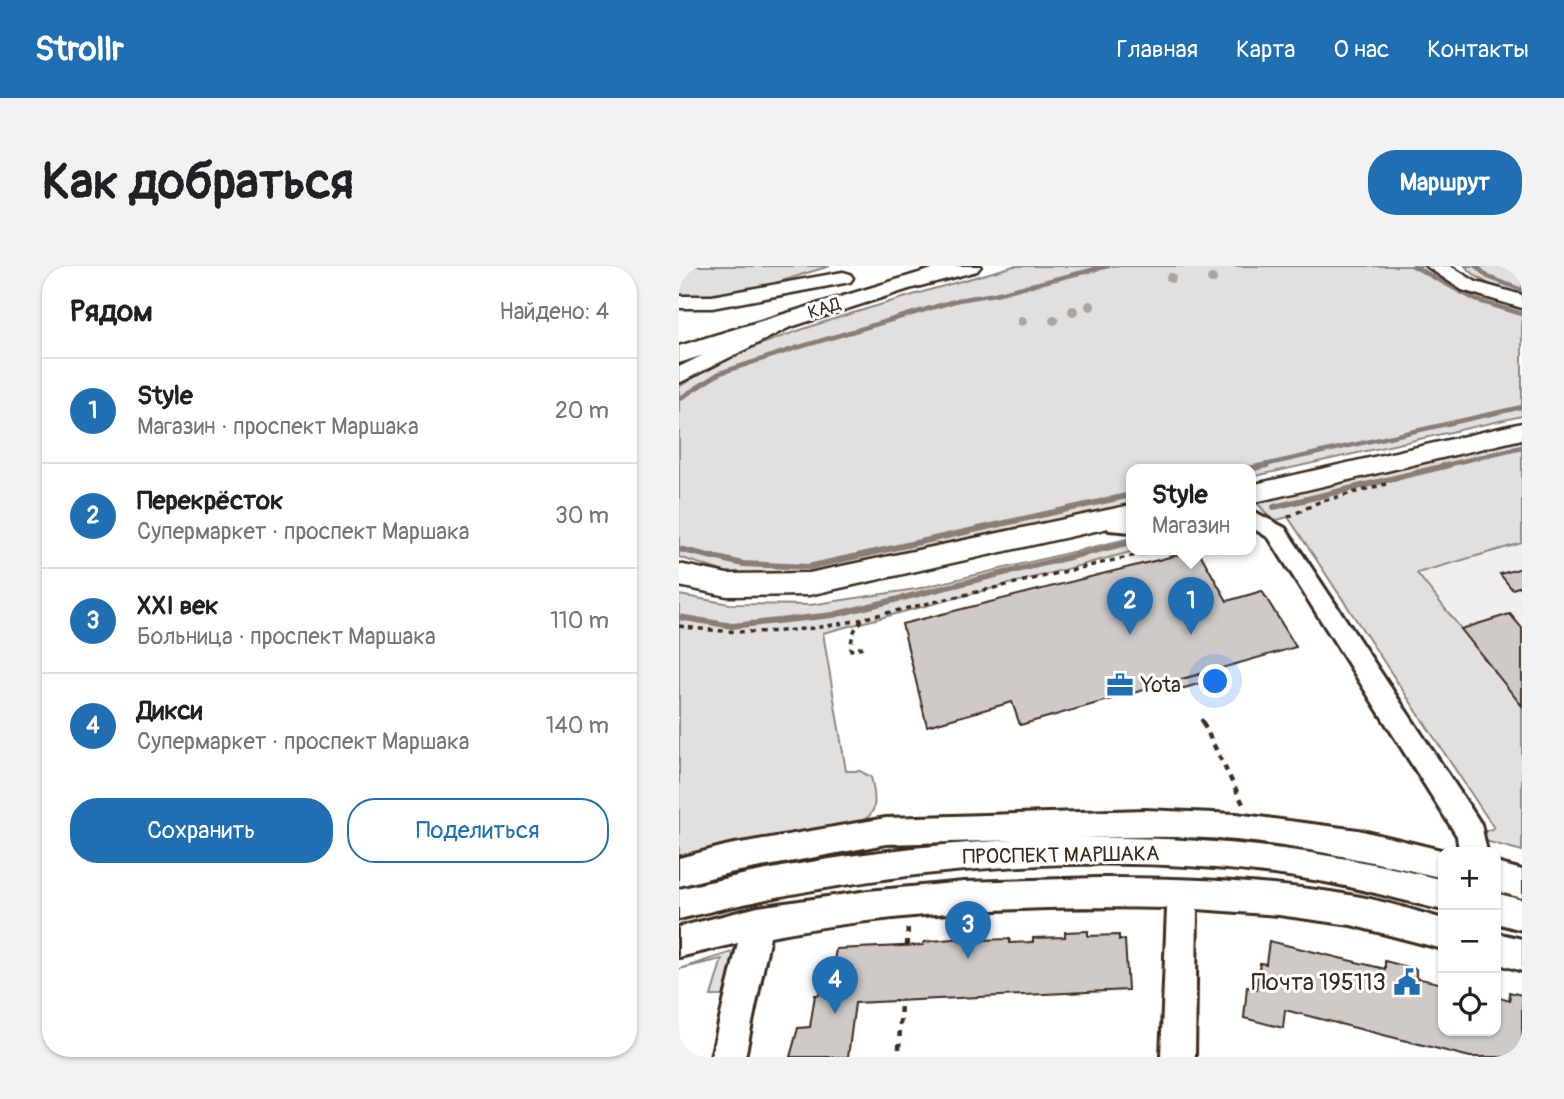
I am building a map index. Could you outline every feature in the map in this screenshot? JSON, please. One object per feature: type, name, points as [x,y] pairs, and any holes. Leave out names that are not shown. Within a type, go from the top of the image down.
[{"type":"highway","name":"КАД","points":[[679,355],[901,284],[969,266]]},
{"type":"highway","name":"КАД","points":[[692,326],[867,270]]},
{"type":"main road","points":[[1436,266],[1469,286],[1522,302]]},
{"type":"main road","points":[[1456,266],[1469,279],[1499,296]]},
{"type":"main road","points":[[679,302],[712,302],[843,278]]},
{"type":"main road","points":[[679,376],[782,322]]},
{"type":"main road","points":[[1256,485],[1522,423]]},
{"type":"main road","points":[[1256,493],[1522,431]]},
{"type":"main road","points":[[679,575],[720,584],[759,587],[809,584],[1126,522]]},
{"type":"main road","points":[[679,586],[715,593],[755,596],[811,592],[876,580],[1126,522]]},
{"type":"street","points":[[1256,519],[1277,533],[1471,833],[1472,847]]},
{"type":"street","name":"ПРОСПЕКТ МАРШАКА","points":[[679,872],[729,859],[885,831],[1128,823],[1236,827],[1358,844],[1438,863]]},
{"type":"street","name":"ПРОСПЕКТ МАРШАКА","points":[[679,904],[729,890],[884,863],[986,854],[1144,851],[1233,855],[1346,871],[1438,894]]},
{"type":"street","points":[[1501,878],[1522,884]]},
{"type":"street","points":[[1178,1057],[1182,893]]},
{"type":"street","points":[[679,942],[758,922],[882,902],[958,897],[1182,893],[1352,911],[1438,933]]},
{"type":"street","points":[[1501,909],[1522,915]]},
{"type":"street","points":[[728,1057],[758,922]]},
{"type":"street","points":[[1501,949],[1522,955]]},
{"type":"path","points":[[1256,519],[1290,516],[1319,502],[1394,482]]},
{"type":"path","points":[[679,626],[711,631],[803,631],[1136,555]]},
{"type":"path","points":[[863,648],[851,650],[850,639],[854,628],[865,618]]},
{"type":"path","points":[[1201,719],[1243,804]]},
{"type":"path","points":[[907,946],[909,919]]},
{"type":"path","points":[[899,1049],[901,1001]]},
{"type":"shaded area","points":[[679,266],[830,266],[733,294],[695,297],[679,294]]},
{"type":"shaded area","points":[[1014,266],[1423,266],[1459,288],[1522,309],[1522,416],[1256,476],[1256,464],[1126,464],[1126,505],[810,574],[734,575],[679,557],[679,387],[736,355],[777,338]]},
{"type":"shaded area","points":[[1465,266],[1522,266],[1522,296],[1491,285]]},
{"type":"shaded area","points":[[1522,440],[1522,543],[1417,573],[1522,706],[1522,851],[1478,839],[1481,833],[1494,828],[1288,517],[1273,521],[1258,504],[1264,497]]},
{"type":"shaded area","points":[[1126,539],[1126,553],[823,633],[846,771],[860,771],[871,777],[875,801],[871,813],[867,818],[851,825],[679,859],[679,595],[730,604],[810,605],[916,589]]},
{"type":"shaded area","points":[[1522,543],[1522,706],[1417,573]]},
{"type":"shaded area","points":[[735,951],[723,996],[711,996],[722,959],[679,969]]},
{"type":"building","points":[[1178,555],[1201,555],[1227,601],[1262,591],[1296,647],[1020,725],[1012,702],[927,726],[902,624]]},
{"type":"building","points":[[1522,568],[1522,586],[1512,589],[1500,574]]},
{"type":"building","points":[[1510,614],[1522,628],[1522,706],[1461,629]]},
{"type":"building","points":[[1201,674],[1205,682],[1167,693],[1163,684]]},
{"type":"building","points":[[1088,931],[1088,936],[1119,935],[1119,940],[1125,940],[1128,990],[855,1003],[848,1057],[790,1057],[798,1028],[810,1027],[815,995],[819,995],[824,968],[833,967],[836,949],[923,945],[924,942],[980,936],[980,940],[1010,939],[1010,943],[1033,942],[1033,938],[1065,937],[1065,932]]},
{"type":"building","points":[[1269,941],[1385,969],[1385,961],[1416,969],[1416,978],[1438,983],[1438,1036],[1501,1036],[1501,998],[1510,1001],[1509,992],[1522,995],[1522,1057],[1470,1057],[1285,1010],[1283,1028],[1244,1018],[1247,987],[1256,989],[1260,963],[1266,964]]},
{"type":"waterway","points":[[679,399],[720,373],[793,349],[958,300],[995,294],[1108,266]]},
{"type":"waterway","points":[[1413,266],[1476,300],[1522,314]]},
{"type":"waterway","points":[[1476,266],[1488,277],[1522,290]]},
{"type":"waterway","points":[[1260,466],[1522,407]]},
{"type":"waterway","points":[[1442,466],[1522,447]]},
{"type":"waterway","points":[[1256,467],[1267,465]]},
{"type":"waterway","points":[[1274,507],[1449,465]]},
{"type":"waterway","points":[[679,549],[743,564],[808,567],[1126,496]]},
{"type":"waterway","points":[[679,617],[732,626],[833,615],[1126,543]]},
{"type":"place","name":"Перекрёсток","points":[[1130,635]]},
{"type":"place","name":"Style","points":[[1191,635]]},
{"type":"place","name":"Yota","points":[[1120,685]]},
{"type":"place","name":"XXI век","points":[[968,959]]},
{"type":"place","name":"Почта 195113","points":[[1407,982]]},
{"type":"place","name":"Дикси","points":[[835,1014]]}]
